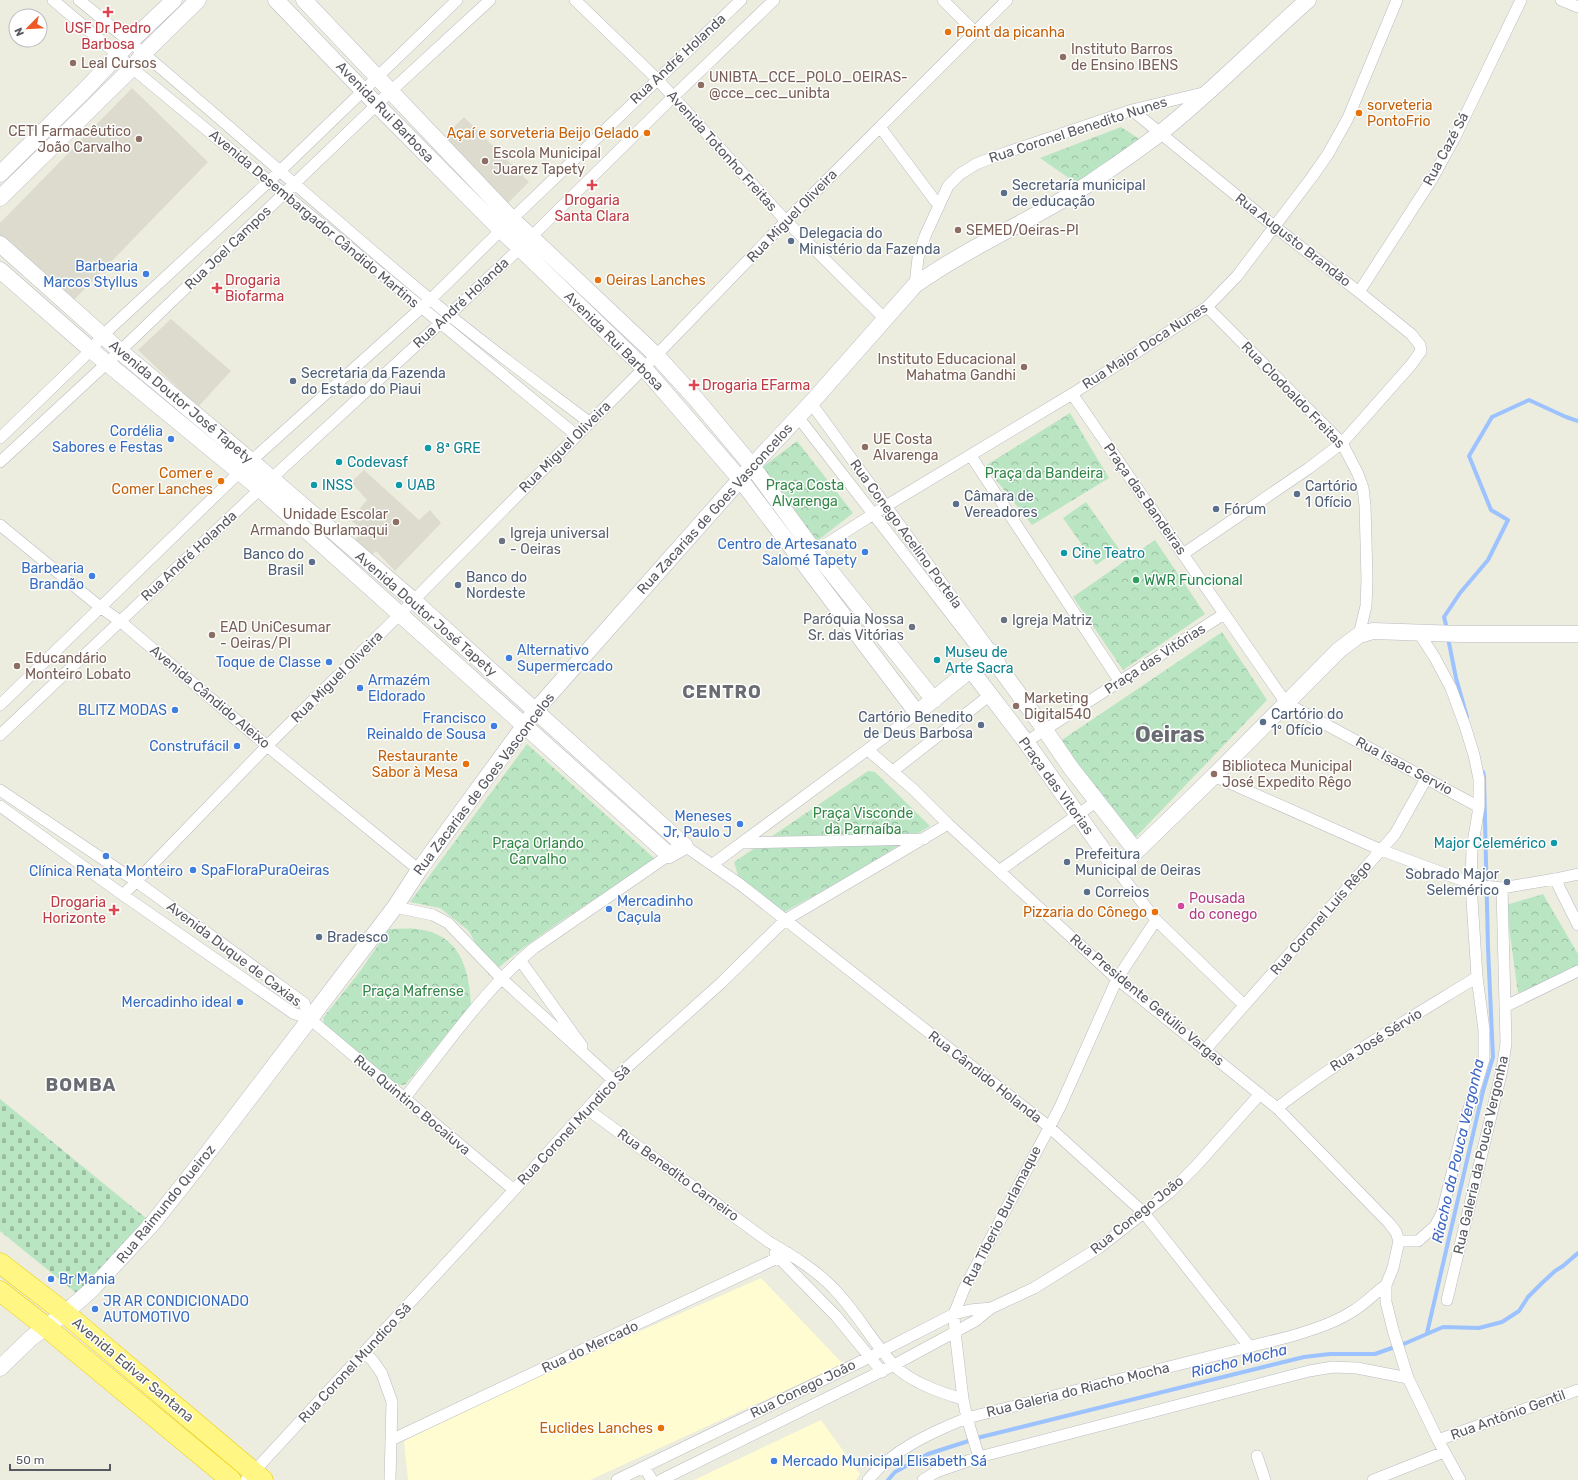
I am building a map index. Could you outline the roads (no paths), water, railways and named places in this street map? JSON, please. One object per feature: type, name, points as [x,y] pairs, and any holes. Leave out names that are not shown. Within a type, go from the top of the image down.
[{"type":"highway","name":"Avenida Edivar Santana","points":[[0,1263],[65,1313],[254,1478]]},
{"type":"highway","name":"Avenida Edivar Santana","points":[[0,1291],[46,1327],[231,1480]]},
{"type":"street","name":"Avenida Desembargador Cândido Martins","points":[[53,0],[284,195],[576,435]]},
{"type":"street","name":"Avenida Desembargador Cândido Martins","points":[[79,0],[144,53],[295,185],[430,300],[589,422]]},
{"type":"street","points":[[0,174],[85,90],[130,42],[174,0]]},
{"type":"street","points":[[0,198],[132,68],[144,53],[198,0]]},
{"type":"street","name":"Avenida Rui Barbosa","points":[[276,0],[377,105],[501,230],[525,242],[656,355],[717,423],[752,466],[814,552],[934,700]]},
{"type":"street","name":"Avenida Rui Barbosa","points":[[304,0],[379,77],[512,219],[525,242],[644,368],[740,479],[917,714]]},
{"type":"street","name":"Rua Joel Campos","points":[[0,438],[91,350],[103,335],[280,172],[457,0]]},
{"type":"street","name":"Rua Joel Campos","points":[[0,462],[120,351],[295,185],[391,91],[490,0]]},
{"type":"street","name":"Avenida Totonho Freitas","points":[[575,0],[657,79],[786,221],[885,319]]},
{"type":"street","name":"Rua André Holanda","points":[[512,219],[741,0]]},
{"type":"street","name":"Rua André Holanda","points":[[0,735],[266,484],[450,315],[774,0]]},
{"type":"street","points":[[943,0],[975,32]]},
{"type":"street","name":"Rua Miguel Oliveira","points":[[123,895],[268,746],[644,368],[786,221],[1007,0]]},
{"type":"street","name":"Rua Coronel Benedito Nunes","points":[[915,285],[918,258],[925,236],[948,186],[960,174],[976,164],[1132,110],[1208,92],[1308,0]]},
{"type":"street","name":"Rua Major Doca Nunes","points":[[802,561],[872,514],[971,456],[1072,394],[1207,307],[1237,276],[1328,154],[1348,118],[1397,0]]},
{"type":"street","name":"Rua Cazé Sá","points":[[1359,292],[1432,179],[1521,0]]},
{"type":"street","points":[[1561,0],[1578,7]]},
{"type":"street","name":"Rua Zacarias de Goes Vasconcelos","points":[[310,1019],[395,906],[419,870],[526,726],[535,711],[740,479],[811,403],[915,285],[945,265],[1090,183],[1159,134],[1208,92]]},
{"type":"street","name":"Rua Augusto Brandão","points":[[1132,110],[1159,134],[1411,334],[1420,345],[1421,351],[1411,365],[1342,443]]},
{"type":"street","points":[[880,127],[939,206]]},
{"type":"street","name":"Rua André Holanda","points":[[0,705],[251,461],[430,300],[501,230]]},
{"type":"street","name":"Avenida Doutor José Tapety","points":[[0,244],[120,351],[251,461],[266,484],[400,614],[669,855]]},
{"type":"street","name":"Avenida Doutor José Tapety","points":[[0,270],[106,363],[240,472],[266,484],[413,600],[685,846]]},
{"type":"street","name":"Rua Clodoaldo Freitas","points":[[1207,307],[1342,443],[1351,458],[1363,488],[1365,505],[1367,579],[1366,606],[1359,635]]},
{"type":"street","name":"Praça das Bandeiras","points":[[1072,394],[1286,703]]},
{"type":"street","name":"Rua Conego Acelino Portela","points":[[811,403],[886,506],[992,659],[1097,802],[1136,851]]},
{"type":"street","name":"Rua Conego Acelino Portela","points":[[798,417],[872,514],[992,659]]},
{"type":"street","points":[[1183,554],[1309,468],[1342,443]]},
{"type":"street","points":[[971,456],[1120,682]]},
{"type":"street","name":"Avenida Cândido Aleixo","points":[[0,525],[100,607],[120,621],[268,746],[419,870]]},
{"type":"street","name":"Praça das Vitórias","points":[[1026,742],[1224,614]]},
{"type":"street","points":[[1117,870],[1214,776],[1339,650],[1359,635],[1373,631],[1460,634],[1578,634]]},
{"type":"street","name":"Rua Galeria da Pouca Vergonha","points":[[1399,1241],[1418,1241],[1435,1226],[1442,1213],[1464,1125],[1484,1059],[1484,1030],[1477,977],[1472,849],[1479,807],[1479,780],[1474,755],[1451,688],[1435,658],[1424,632]]},
{"type":"street","points":[[713,864],[917,714],[972,670],[992,659]]},
{"type":"street","name":"Praça das Vitorias","points":[[972,670],[1026,742],[1117,870],[1156,920]]},
{"type":"street","points":[[893,771],[990,695]]},
{"type":"street","name":"Rua Isaac Servio","points":[[1286,703],[1479,807]]},
{"type":"street","name":"Rua Presidente Getúlio Vargas","points":[[868,750],[893,771],[948,824],[1117,979],[1277,1108],[1389,1224],[1396,1232],[1399,1241]]},
{"type":"street","points":[[1214,776],[1381,850],[1473,884],[1498,888],[1578,874]]},
{"type":"street","name":"Rua Coronel Luís Rêgo","points":[[1205,1050],[1395,834],[1426,779]]},
{"type":"street","name":"Avenida Duque de Caxias","points":[[0,790],[137,882],[304,1003],[310,1019]]},
{"type":"street","points":[[999,870],[1097,802]]},
{"type":"street","name":"Avenida Duque de Caxias","points":[[0,806],[123,895],[293,1013],[310,1019]]},
{"type":"street","name":"Rua Coronel Mundico Sá","points":[[254,1478],[364,1352],[514,1190],[613,1080],[721,983],[785,920],[948,824]]},
{"type":"street","points":[[741,843],[924,839]]},
{"type":"street","points":[[404,1099],[484,998],[520,960],[534,948],[669,855],[685,846]]},
{"type":"street","name":"Rua Cândido Holanda","points":[[685,846],[713,864],[1048,1126],[1144,1213],[1249,1346]]},
{"type":"street","points":[[1555,879],[1578,925]]},
{"type":"street","name":"Rua Galeria da Pouca Vergonha","points":[[1447,1300],[1502,1070],[1506,1043],[1506,1006],[1498,888]]},
{"type":"street","points":[[395,906],[433,915],[448,923],[502,979],[613,1080]]},
{"type":"street","points":[[1156,920],[1244,1005]]},
{"type":"street","name":"Rua Tiberio Burlamaque","points":[[978,1455],[963,1399],[954,1314],[959,1300],[1048,1126],[1060,1107],[1117,979],[1156,920]]},
{"type":"street","points":[[520,960],[595,1064]]},
{"type":"street","points":[[1506,1006],[1578,971]]},
{"type":"street","name":"Rua José Sérvio","points":[[1277,1108],[1307,1084],[1337,1064],[1477,977]]},
{"type":"street","name":"Rua Quintino Bocaiuva","points":[[310,1019],[514,1190]]},
{"type":"street","name":"Rua Raimundo Queiroz","points":[[0,1368],[31,1338],[65,1313],[92,1290],[152,1224],[310,1019]]},
{"type":"street","name":"Rua Conego João","points":[[661,1480],[882,1372],[974,1321],[991,1308],[1034,1288],[1063,1271],[1100,1247],[1169,1193],[1196,1166],[1260,1094]]},
{"type":"street","name":"Rua Benedito Carneiro","points":[[588,1109],[769,1242],[784,1256],[882,1372]]},
{"type":"street","points":[[1399,1241],[1393,1268],[1386,1284],[1386,1302],[1408,1378],[1444,1452],[1460,1480]]},
{"type":"street","name":"Rua Benedito Carneiro","points":[[784,1256],[812,1270],[833,1288],[853,1311],[894,1365],[922,1383],[940,1392],[963,1399]]},
{"type":"street","name":"Rua do Mercado","points":[[391,1440],[784,1256]]},
{"type":"street","name":"Rua Galeria do Riacho Mocha","points":[[868,1480],[874,1472],[908,1446],[935,1431],[968,1420],[1306,1332],[1341,1318],[1357,1308],[1386,1284]]},
{"type":"street","name":"Rua Conego João","points":[[617,1480],[870,1357],[954,1314],[970,1310],[991,1308]]},
{"type":"street","points":[[364,1352],[373,1361],[382,1374],[392,1402],[390,1480]]},
{"type":"street","points":[[923,1480],[936,1472],[978,1455],[1309,1371],[1332,1367],[1357,1368],[1408,1378]]},
{"type":"street","name":"Rua Antônio Gentil","points":[[1438,1440],[1578,1390]]},
{"type":"street","name":"Rua Antônio Gentil","points":[[1373,1480],[1444,1452]]},
{"type":"street","points":[[1257,1456],[1265,1480]]},
{"type":"street","points":[[644,1467],[652,1480]]},
{"type":"waterway","name":"Riacho da Pouca Vergonha","points":[[1447,629],[1444,617],[1460,593],[1488,560],[1508,520],[1491,510],[1469,456],[1492,417],[1529,400],[1578,421]]},
{"type":"waterway","name":"Riacho da Pouca Vergonha","points":[[1448,638],[1456,678],[1467,717]]},
{"type":"waterway","name":"Riacho da Pouca Vergonha","points":[[1427,1333],[1483,1091],[1493,1057],[1483,772]]},
{"type":"waterway","name":"Riacho Mocha","points":[[888,1480],[895,1472],[928,1454],[981,1437],[1304,1357],[1330,1354],[1375,1354],[1406,1343],[1443,1327],[1479,1328],[1502,1322],[1519,1311],[1528,1297],[1542,1283],[1578,1253]]},
{"type":"place","name":"USF Dr Pedro Barbosa","points":[[108,12]]},
{"type":"place","name":"Point da picanha","points":[[948,32]]},
{"type":"place","name":"Instituto Barros de Ensino IBENS","points":[[1063,57]]},
{"type":"place","name":"Leal Cursos","points":[[73,63]]},
{"type":"place","name":"UNIBTA_CCE_POLO_OEIRAS- @cce_cec_unibta","points":[[701,85]]},
{"type":"place","name":"sorveteria PontoFrio","points":[[1359,113]]},
{"type":"place","name":"Açaí e sorveteria Beijo Gelado","points":[[647,133]]},
{"type":"place","name":"CETI Farmacêutico João Carvalho","points":[[139,139]]},
{"type":"place","name":"Escola Municipal Juarez Tapety","points":[[485,161]]},
{"type":"place","name":"Drogaria Santa Clara","points":[[592,185]]},
{"type":"place","name":"Secretaría municipal de educação","points":[[1004,193]]},
{"type":"place","name":"SEMED/Oeiras-PI","points":[[958,230]]},
{"type":"place","name":"Delegacia do Ministério da Fazenda","points":[[791,241]]},
{"type":"place","name":"Barbearia Marcos Styllus","points":[[146,274]]},
{"type":"place","name":"Oeiras Lanches","points":[[598,280]]},
{"type":"place","name":"Drogaria Biofarma","points":[[217,288]]},
{"type":"place","name":"Instituto Educacional Mahatma Gandhi","points":[[1024,367]]},
{"type":"place","name":"Secretaria da Fazenda do Estado do Piaui","points":[[293,381]]},
{"type":"place","name":"Drogaria EFarma","points":[[694,385]]},
{"type":"place","name":"Cordélia Sabores e Festas","points":[[171,439]]},
{"type":"place","name":"UE Costa Alvarenga","points":[[865,447]]},
{"type":"place","name":"8ª GRE","points":[[428,448]]},
{"type":"place","name":"Codevasf","points":[[339,462]]},
{"type":"place","name":"Comer e Comer Lanches","points":[[221,481]]},
{"type":"place","name":"INSS","points":[[314,485]]},
{"type":"place","name":"UAB","points":[[399,485]]},
{"type":"place","name":"Cartório 1 Ofício","points":[[1297,494]]},
{"type":"place","name":"Câmara de Vereadores","points":[[956,504]]},
{"type":"place","name":"Fórum","points":[[1216,509]]},
{"type":"place","name":"Unidade Escolar Armando Burlamaqui","points":[[396,522]]},
{"type":"place","name":"Igreja universal - Oeiras","points":[[502,541]]},
{"type":"place","name":"Centro de Artesanato Salomé Tapety","points":[[865,552]]},
{"type":"place","name":"Cine Teatro","points":[[1064,553]]},
{"type":"place","name":"Banco do Brasil","points":[[312,562]]},
{"type":"place","name":"Barbearia Brandão","points":[[92,576]]},
{"type":"place","name":"WWR Funcional","points":[[1136,580]]},
{"type":"place","name":"Banco do Nordeste","points":[[458,585]]},
{"type":"place","name":"Igreja Matriz","points":[[1004,620]]},
{"type":"place","name":"Paróquia Nossa Sr. das Vitórias","points":[[912,627]]},
{"type":"place","name":"EAD UniCesumar - Oeiras/PI","points":[[212,635]]},
{"type":"place","name":"Alternativo Supermercado","points":[[509,658]]},
{"type":"place","name":"Museu de Arte Sacra","points":[[937,660]]},
{"type":"place","name":"Toque de Classe","points":[[329,662]]},
{"type":"place","name":"Educandário Monteiro Lobato","points":[[17,666]]},
{"type":"place","name":"Armazém Eldorado","points":[[360,688]]},
{"type":"place","name":"Marketing Digital540","points":[[1016,706]]},
{"type":"place","name":"BLITZ MODAS","points":[[175,710]]},
{"type":"place","name":"Cartório do 1º Ofício","points":[[1263,722]]},
{"type":"place","name":"Cartório Benedito de Deus Barbosa","points":[[981,725]]},
{"type":"place","name":"Francisco Reinaldo de Sousa","points":[[494,726]]},
{"type":"place","name":"Construfácil","points":[[237,746]]},
{"type":"place","name":"Restaurante Sabor à Mesa","points":[[466,764]]},
{"type":"place","name":"Biblioteca Municipal José Expedito Rêgo","points":[[1214,774]]},
{"type":"place","name":"Meneses Jr, Paulo J","points":[[740,824]]},
{"type":"place","name":"Major Celemérico","points":[[1554,843]]},
{"type":"place","name":"Clínica Renata Monteiro","points":[[106,856]]},
{"type":"place","name":"Prefeitura Municipal de Oeiras","points":[[1067,862]]},
{"type":"place","name":"SpaFloraPuraOeiras","points":[[193,870]]},
{"type":"place","name":"Sobrado Major Selemérico","points":[[1507,882]]},
{"type":"place","name":"Correios","points":[[1087,892]]},
{"type":"place","name":"Pousada do conego","points":[[1181,906]]},
{"type":"place","name":"Mercadinho Caçula","points":[[609,909]]},
{"type":"place","name":"Drogaria Horizonte","points":[[114,910]]},
{"type":"place","name":"Pizzaria do Cônego","points":[[1155,912]]},
{"type":"place","name":"Bradesco","points":[[319,937]]},
{"type":"place","name":"Mercadinho ideal","points":[[240,1002]]},
{"type":"place","name":"Br Mania","points":[[51,1279]]},
{"type":"place","name":"JR AR CONDICIONADO AUTOMOTIVO","points":[[95,1309]]},
{"type":"place","name":"Euclides Lanches","points":[[661,1428]]},
{"type":"place","name":"Mercado Municipal Elisabeth Sá","points":[[774,1461]]},
{"type":"district","name":"CENTRO","points":[[722,692]]},
{"type":"district","name":"Oeiras","points":[[1170,734]]},
{"type":"district","name":"BOMBA","points":[[81,1085]]},
{"type":"park label","name":"Praça da Bandeira","points":[[1044,473]]},
{"type":"park label","name":"Praça Costa Alvarenga","points":[[805,494]]},
{"type":"park label","name":"Praça Visconde da Parnaíba","points":[[863,822]]},
{"type":"park label","name":"Praça Orlando Carvalho","points":[[538,852]]},
{"type":"park label","name":"Praça Mafrense","points":[[413,991]]}]
